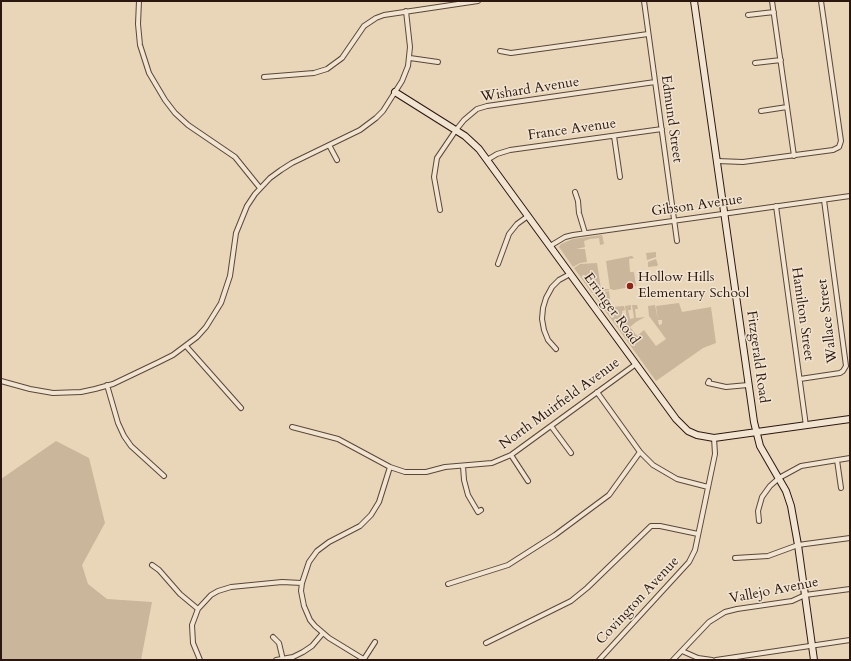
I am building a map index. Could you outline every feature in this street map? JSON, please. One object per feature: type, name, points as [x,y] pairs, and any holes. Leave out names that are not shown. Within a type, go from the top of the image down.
[{"type":"main road","name":"Fitzgerald Road","points":[[694,1],[748,385],[756,432],[765,455],[779,478],[791,506],[814,660]]},
{"type":"main road","name":"Erringer Road","points":[[395,92],[456,130],[472,142],[487,160],[681,426],[697,435],[714,438],[850,419]]},
{"type":"street","points":[[139,1],[138,24],[140,45],[149,73],[165,100],[175,113],[188,125],[234,157],[260,188]]},
{"type":"street","points":[[264,76],[314,73],[327,69],[342,58],[360,31],[369,22],[384,15],[478,1]]},
{"type":"street","name":"Edmund Street","points":[[644,1],[677,241]]},
{"type":"street","points":[[772,1],[794,156]]},
{"type":"street","points":[[717,161],[743,162],[833,150],[839,147],[840,142],[821,1]]},
{"type":"street","points":[[1,381],[30,389],[53,393],[81,392],[107,385],[159,362],[186,346],[206,327],[221,303],[230,276],[233,247],[238,226],[247,206],[260,188],[281,170],[360,130],[372,122],[383,111],[406,74],[410,58],[406,11]]},
{"type":"street","points":[[748,16],[774,12]]},
{"type":"street","points":[[500,51],[511,53],[648,34]]},
{"type":"street","points":[[410,58],[438,62]]},
{"type":"street","points":[[755,63],[781,60]]},
{"type":"street","name":"Wishard Avenue","points":[[440,210],[434,177],[435,165],[440,152],[470,114],[487,106],[655,82]]},
{"type":"street","points":[[762,111],[787,108]]},
{"type":"street","name":"France Avenue","points":[[487,160],[497,154],[510,150],[662,129]]},
{"type":"street","points":[[614,136],[620,177]]},
{"type":"street","points":[[329,145],[338,160]]},
{"type":"street","points":[[575,192],[585,233]]},
{"type":"street","name":"Gibson Avenue","points":[[550,246],[565,237],[585,233],[850,196]]},
{"type":"street","name":"Wallace Street","points":[[800,379],[840,373],[846,366],[824,200]]},
{"type":"street","name":"Hamilton Street","points":[[776,206],[806,426]]},
{"type":"street","points":[[498,264],[509,234],[517,224],[528,216]]},
{"type":"street","points":[[556,349],[548,340],[544,330],[542,319],[543,308],[546,298],[552,288],[559,280],[570,274]]},
{"type":"street","points":[[186,346],[242,408]]},
{"type":"street","name":"North Muirfield Avenue","points":[[292,427],[338,439],[398,470],[413,472],[492,463],[511,455],[636,364]]},
{"type":"street","points":[[709,381],[708,383],[726,386],[748,385]]},
{"type":"street","points":[[107,385],[118,424],[124,436],[131,446],[164,476]]},
{"type":"street","points":[[597,392],[640,452],[653,464],[669,475],[686,482],[708,487]]},
{"type":"street","points":[[551,426],[571,453]]},
{"type":"street","name":"Covington Avenue","points":[[599,660],[685,568],[693,555],[715,454],[714,438]]},
{"type":"street","points":[[448,584],[508,565],[555,536],[609,496],[640,452]]},
{"type":"street","points":[[511,455],[528,481]]},
{"type":"street","points":[[759,521],[758,511],[762,497],[770,486],[779,478],[801,466],[850,458]]},
{"type":"street","points":[[837,460],[841,488]]},
{"type":"street","points":[[463,466],[464,480],[468,495],[478,512],[482,510]]},
{"type":"street","points":[[375,642],[364,659],[323,633],[315,626],[307,613],[302,599],[302,583],[309,562],[317,551],[329,542],[360,526],[371,515],[378,502],[390,467]]},
{"type":"street","points":[[486,643],[571,601],[587,588],[651,526],[660,526],[698,534]]},
{"type":"street","points":[[735,558],[768,556],[798,545],[850,538]]},
{"type":"street","points":[[152,565],[159,570],[180,594],[198,608]]},
{"type":"street","points":[[200,660],[192,637],[193,622],[198,608],[211,595],[225,588],[282,582],[302,583]]},
{"type":"street","name":"Vallejo Avenue","points":[[673,660],[709,622],[725,612],[792,601],[805,595],[850,589]]},
{"type":"street","points":[[276,660],[283,660],[303,652],[312,646],[323,633]]},
{"type":"street","points":[[273,637],[279,643],[283,660]]},
{"type":"street","points":[[716,660],[850,640]]},
{"type":"street","points":[[682,651],[698,658],[712,660]]},
{"type":"shaded area","points":[[602,235],[604,244],[600,245],[599,238],[590,239],[584,241],[585,247],[576,249],[585,249],[587,262],[580,263],[573,267],[559,247],[561,244],[573,239]]},
{"type":"shaded area","points":[[656,252],[656,257],[647,260],[646,253]]},
{"type":"shaded area","points":[[632,256],[634,258],[629,259],[630,272],[634,272],[636,286],[614,290],[610,289],[606,261]]},
{"type":"shaded area","points":[[656,259],[657,266],[648,267],[648,262]]},
{"type":"shaded area","points":[[597,263],[601,289],[609,290],[592,293],[574,268],[580,264]]},
{"type":"shaded area","points":[[609,291],[611,307],[624,306],[625,310],[622,311],[623,320],[627,319],[625,306],[631,305],[631,310],[628,310],[630,319],[634,318],[632,305],[637,305],[638,309],[635,309],[636,318],[645,317],[630,327],[637,336],[644,330],[656,346],[666,339],[649,316],[648,306],[655,305],[658,320],[656,306],[679,303],[682,312],[711,307],[716,343],[703,348],[656,381],[593,294]],"holes":[[[658,320],[662,320],[662,324],[659,325]]]},
{"type":"shaded area","points":[[56,441],[89,458],[105,523],[82,565],[88,584],[107,599],[152,602],[141,660],[1,660],[1,479]]},
{"type":"place","name":"Hollow Hills Elementary School","points":[[630,286]]}]
